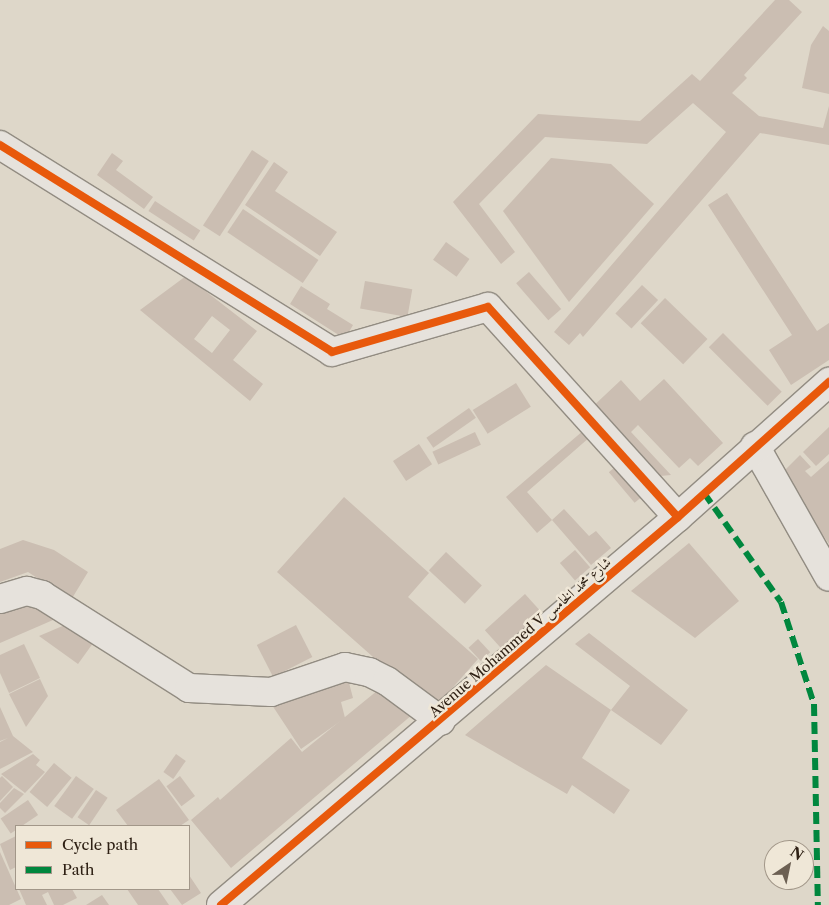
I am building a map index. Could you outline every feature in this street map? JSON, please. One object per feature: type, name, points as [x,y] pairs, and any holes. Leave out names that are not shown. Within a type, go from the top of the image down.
[{"type":"street","points":[[0,145],[332,352],[488,307],[678,518]]},
{"type":"street","name":"Avenue Mohammed V شارع محمد الخامس","points":[[221,905],[442,721],[678,518],[755,446],[829,382]]},
{"type":"street","points":[[755,446],[829,577]]},
{"type":"street","points":[[0,599],[27,591],[42,594],[189,688],[271,692],[345,667],[369,672],[387,681],[442,721]]},
{"type":"building","points":[[775,0],[789,0],[802,12],[744,75],[747,78],[732,93],[759,116],[823,128],[829,106],[829,145],[760,133],[583,337],[580,333],[569,345],[554,332],[726,132],[693,103],[647,144],[545,137],[479,204],[515,252],[501,264],[453,202],[538,114],[640,121],[692,74],[700,81]]},
{"type":"building","points":[[823,26],[829,31],[829,94],[802,88],[811,45]]},
{"type":"building","points":[[252,150],[269,161],[220,236],[203,225]]},
{"type":"building","points":[[112,153],[123,161],[116,170],[153,197],[144,209],[97,175]]},
{"type":"building","points":[[551,158],[611,164],[654,204],[569,302],[503,211]]},
{"type":"building","points":[[274,162],[288,172],[275,191],[337,232],[320,256],[245,205]]},
{"type":"building","points":[[727,193],[817,331],[829,323],[829,360],[791,385],[769,350],[792,335],[708,205]]},
{"type":"building","points":[[155,201],[200,230],[194,240],[148,211]]},
{"type":"building","points":[[243,209],[318,260],[303,283],[227,232]]},
{"type":"building","points":[[446,242],[469,259],[457,277],[433,260]]},
{"type":"building","points":[[529,272],[561,309],[548,320],[516,283]]},
{"type":"building","points":[[186,276],[257,331],[233,360],[263,384],[250,401],[140,310]],"holes":[[[212,316],[230,330],[212,353],[194,339]]]},
{"type":"building","points":[[365,281],[412,289],[407,317],[360,309]]},
{"type":"building","points":[[642,285],[658,300],[631,329],[615,314]]},
{"type":"building","points":[[301,286],[330,304],[327,309],[353,325],[345,339],[290,304]]},
{"type":"building","points":[[665,298],[707,339],[683,364],[641,323]]},
{"type":"building","points":[[723,333],[782,392],[768,406],[709,347]]},
{"type":"building","points":[[664,379],[723,443],[698,466],[690,458],[679,468],[638,425],[631,432],[671,475],[649,477],[588,411],[621,380],[640,401]]},
{"type":"building","points":[[516,383],[531,407],[488,434],[473,410]]},
{"type":"building","points":[[469,408],[476,418],[433,448],[426,438]]},
{"type":"building","points":[[829,427],[829,454],[816,466],[803,452]]},
{"type":"building","points":[[584,430],[590,437],[527,492],[552,520],[537,533],[506,497]]},
{"type":"building","points":[[475,432],[481,445],[438,465],[432,452]]},
{"type":"building","points":[[419,444],[432,464],[406,481],[393,461]]},
{"type":"building","points":[[800,455],[811,467],[805,471],[811,477],[829,461],[829,544],[781,474]]},
{"type":"building","points":[[615,467],[641,498],[635,503],[609,472]]},
{"type":"building","points":[[344,497],[429,573],[408,597],[478,659],[433,710],[277,572]]},
{"type":"building","points":[[564,509],[589,536],[596,531],[611,548],[591,565],[552,520]]},
{"type":"building","points":[[23,540],[54,550],[88,572],[71,600],[28,572],[0,582],[0,549]]},
{"type":"building","points":[[689,543],[739,601],[695,638],[631,591]]},
{"type":"building","points":[[575,550],[590,567],[575,580],[560,563]]},
{"type":"building","points":[[446,552],[482,585],[465,604],[429,570]]},
{"type":"building","points":[[525,594],[542,613],[502,649],[485,630]]},
{"type":"building","points":[[30,602],[60,617],[0,643],[0,614]]},
{"type":"building","points":[[72,622],[96,639],[78,664],[39,636]]},
{"type":"building","points":[[296,625],[312,657],[273,677],[257,645]]},
{"type":"building","points":[[589,633],[688,710],[661,745],[611,710],[630,686],[575,644]]},
{"type":"building","points":[[478,639],[490,652],[481,661],[468,648]]},
{"type":"building","points":[[24,644],[40,678],[9,693],[0,673],[0,655]]},
{"type":"building","points":[[546,665],[611,710],[582,758],[630,790],[614,814],[572,785],[567,794],[465,735]]},
{"type":"building","points":[[347,675],[353,698],[341,702],[345,718],[301,749],[270,702]]},
{"type":"building","points":[[40,679],[48,696],[26,727],[9,694]]},
{"type":"building","points":[[383,686],[419,709],[231,868],[191,820],[218,797],[220,800],[291,738],[302,752]]},
{"type":"building","points":[[0,707],[13,736],[33,752],[0,769],[0,742],[8,738],[0,741]]},
{"type":"building","points":[[33,754],[40,760],[36,765],[45,772],[25,793],[1,774]]},
{"type":"building","points":[[176,754],[186,761],[173,779],[163,772]]},
{"type":"building","points":[[54,763],[72,778],[47,807],[30,792]]},
{"type":"building","points":[[2,776],[13,787],[0,801],[0,778]]},
{"type":"building","points":[[76,776],[94,789],[72,819],[54,806]]},
{"type":"building","points":[[180,776],[195,796],[181,806],[166,786]]},
{"type":"building","points":[[159,779],[189,820],[182,825],[127,825],[116,810]]},
{"type":"building","points":[[14,788],[24,794],[5,813],[0,808],[0,803]]},
{"type":"building","points":[[96,790],[108,798],[89,825],[78,817]]},
{"type":"building","points":[[28,800],[38,815],[23,825],[15,825],[15,830],[11,833],[1,818]]},
{"type":"building","points":[[15,836],[15,868],[10,870],[0,844]]},
{"type":"building","points":[[0,852],[15,886],[15,890],[17,890],[21,899],[9,905],[0,905]]},
{"type":"building","points":[[190,876],[201,893],[182,905],[171,890],[190,890]]},
{"type":"building","points":[[19,890],[73,890],[77,898],[63,905],[54,905],[48,892],[42,895],[47,905],[26,905]]},
{"type":"building","points":[[128,890],[159,890],[169,905],[138,905]]},
{"type":"building","points":[[102,895],[109,905],[86,905]]},
{"type":"marked path","points":[[704,493],[781,602],[814,704],[818,905]]},
{"type":"cycle path","points":[[0,145],[332,352],[488,307],[678,517]]},
{"type":"cycle path","points":[[221,905],[678,517],[829,382]]}]
